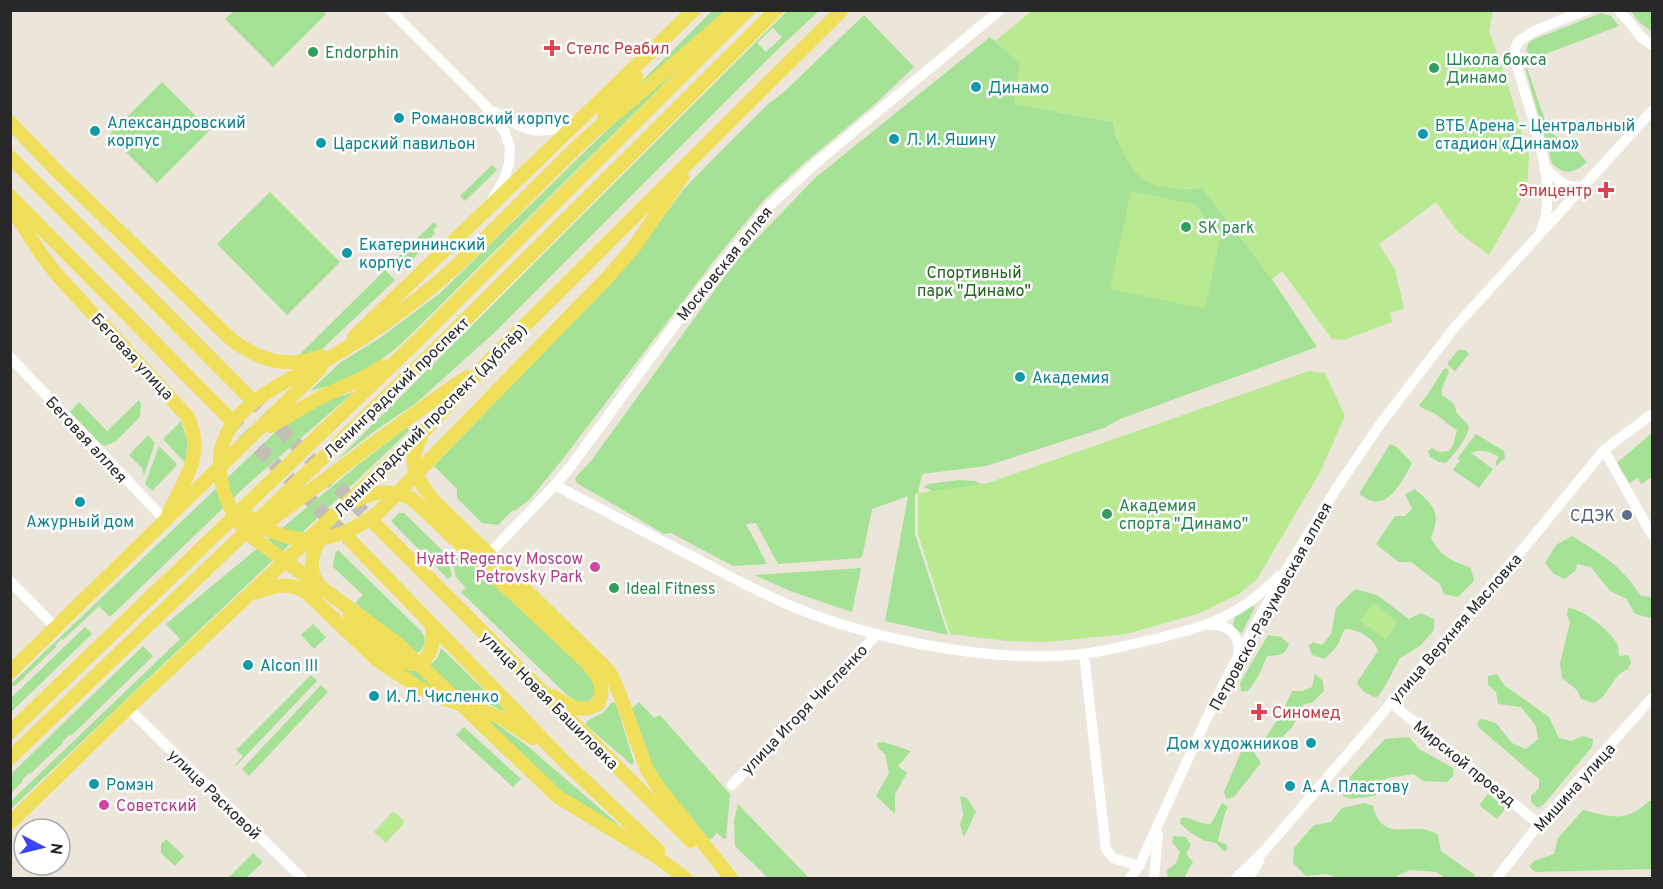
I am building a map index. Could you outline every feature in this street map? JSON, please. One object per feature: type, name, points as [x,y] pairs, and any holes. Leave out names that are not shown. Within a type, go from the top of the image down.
[{"type":"main road","points":[[10,672],[487,207],[694,10]]},
{"type":"main road","points":[[687,879],[654,855],[558,797],[398,644],[251,536],[229,506],[219,469],[221,450],[227,432],[239,416],[282,384],[375,330],[433,287],[580,144],[736,10]]},
{"type":"main road","name":"Ленинградский проспект","points":[[10,732],[418,340],[748,10]]},
{"type":"main road","name":"Ленинградский проспект","points":[[10,758],[434,351],[776,10]]},
{"type":"main road","name":"Ленинградский проспект (дублёр)","points":[[10,823],[128,708],[427,428],[489,361],[842,10]]},
{"type":"main road","points":[[580,144],[679,25]]},
{"type":"main road","points":[[10,122],[57,171],[225,333],[250,352],[275,361],[290,363],[307,361],[322,356],[353,337]]},
{"type":"main road","points":[[223,487],[248,517],[268,530],[286,536],[305,539],[328,538],[361,525],[386,506],[608,277],[634,247],[704,146]]},
{"type":"main road","points":[[10,157],[250,398]]},
{"type":"main road","name":"Беговая улица","points":[[10,196],[229,418]]},
{"type":"main road","name":"Беговая улица","points":[[10,206],[49,265],[181,407],[192,425],[196,442],[194,458],[165,520]]},
{"type":"main road","points":[[222,465],[284,417],[379,369],[418,340]]},
{"type":"main road","points":[[219,557],[331,477],[413,413],[489,361]]},
{"type":"main road","points":[[427,428],[417,444],[413,460],[414,471],[435,502],[612,676],[647,770],[730,879]]},
{"type":"main road","points":[[347,504],[380,491],[395,492],[411,498],[582,657],[594,670],[603,689],[598,704],[591,708],[576,708],[561,702],[531,681]]},
{"type":"main road","points":[[334,517],[315,547],[313,559],[312,570],[324,590],[387,653],[399,661],[410,664],[420,663],[427,657],[432,647],[434,634],[431,624]]},
{"type":"main road","name":"улица Новая Башиловка","points":[[372,521],[730,879]]},
{"type":"main road","name":"улица Новая Башиловка","points":[[351,541],[563,760],[687,879]]},
{"type":"main road","points":[[250,595],[281,584],[306,592],[377,660],[416,686],[437,696],[500,717],[563,760]]},
{"type":"street","points":[[390,10],[484,105],[505,132],[510,148],[509,164],[504,179],[487,207]]},
{"type":"street","name":"Московская аллея","points":[[489,554],[555,485],[696,296],[769,206],[817,162],[1000,10]]},
{"type":"street","points":[[1537,239],[1548,205],[1546,169],[1516,66],[1515,49],[1521,39],[1587,10]]},
{"type":"street","points":[[1619,11],[1642,38],[1653,45]]},
{"type":"street","points":[[484,105],[517,125],[545,132],[567,125],[589,111]]},
{"type":"street","name":"Петровско-Разумовская аллея","points":[[1130,879],[1139,866],[1237,658],[1286,570],[1338,486],[1381,423],[1455,327],[1653,111]]},
{"type":"street","points":[[1546,169],[1561,183],[1568,186],[1576,187],[1585,184]]},
{"type":"street","name":"Беговая аллея","points":[[10,357],[165,520]]},
{"type":"street","name":"улица Верхняя Масловка","points":[[1236,879],[1265,850],[1522,550],[1604,450],[1653,414]]},
{"type":"street","points":[[1604,450],[1653,535]]},
{"type":"street","points":[[555,485],[775,599],[823,618],[877,634],[996,654],[1053,656],[1084,654],[1148,641],[1227,615],[1247,604],[1286,570]]},
{"type":"street","points":[[10,581],[56,628]]},
{"type":"street","points":[[1198,626],[1215,624],[1230,629],[1239,644],[1237,658]]},
{"type":"street","name":"улица Игоря Численко","points":[[732,785],[877,634]]},
{"type":"street","points":[[1084,654],[1106,849],[1113,858],[1139,866]]},
{"type":"street","name":"Мишина улица","points":[[1497,879],[1539,824],[1653,698]]},
{"type":"street","name":"Мирской проезд","points":[[1391,703],[1539,824]]},
{"type":"street","name":"улица Расковой","points":[[128,708],[302,879]]},
{"type":"street","name":"Петровско-Разумовская аллея","points":[[1154,879],[1160,820]]},
{"type":"street","name":"улица Верхняя Масловка","points":[[1249,879],[1265,850]]},
{"type":"green space","points":[[323,10],[326,14],[273,67],[225,19],[234,11]]},
{"type":"green space","points":[[788,10],[819,11],[777,50],[494,333],[416,403],[336,461]],"holes":[[[773,28],[782,37],[766,52],[757,43]]]},
{"type":"green space","points":[[712,11],[729,11],[599,124]]},
{"type":"green space","points":[[1032,11],[1493,11],[1489,32],[1504,72],[1529,156],[1527,189],[1489,255],[1457,231],[1436,202],[1379,244],[1395,270],[1404,308],[1390,313],[1392,322],[1344,340],[1332,339],[1282,271],[1272,279],[1202,187],[1166,188],[1141,177],[1132,168],[1125,155],[1113,122],[1014,104],[1020,64],[995,41]]},
{"type":"green space","points":[[1631,11],[1652,11],[1652,32],[1639,22]]},
{"type":"green space","points":[[1601,13],[1611,16],[1619,26],[1530,60],[1527,47],[1532,40]]},
{"type":"green space","points":[[864,15],[914,67],[875,104],[764,200],[713,262],[529,500],[512,511],[498,525],[482,523],[457,498],[457,489],[434,466],[626,266],[684,189],[768,104],[784,92]]},
{"type":"green space","name":"Спортивный парк \"Динамо\"","points":[[990,37],[1014,58],[1024,60],[1014,104],[1113,122],[1117,139],[1145,180],[1167,187],[1190,189],[1202,187],[1272,279],[1317,347],[1120,419],[1104,428],[986,466],[922,474],[918,493],[915,494],[915,534],[948,635],[885,621],[908,496],[872,509],[862,558],[778,564],[756,523],[746,524],[767,564],[733,566],[671,533],[664,534],[577,483],[575,478],[591,461],[738,258],[815,178]]},
{"type":"green space","points":[[689,55],[691,57],[401,344],[358,373],[310,391],[341,362],[380,338],[439,294],[603,134]]},
{"type":"green space","points":[[1525,68],[1527,68],[1548,129],[1561,141],[1573,146],[1587,162],[1574,171],[1560,170],[1552,163]]},
{"type":"green space","points":[[162,82],[210,130],[157,183],[109,135]]},
{"type":"green space","points":[[492,165],[497,170],[465,201],[460,196]]},
{"type":"green space","points":[[1131,191],[1196,205],[1220,239],[1205,309],[1110,289]]},
{"type":"green space","points":[[270,192],[340,262],[287,315],[217,244]]},
{"type":"green space","points":[[434,222],[437,226],[433,230],[435,233],[404,270],[395,260]]},
{"type":"green space","points":[[385,270],[395,280],[321,350],[298,356]]},
{"type":"green space","points":[[1458,350],[1465,350],[1469,354],[1455,371],[1447,364]]},
{"type":"green space","points":[[1447,368],[1449,372],[1442,388],[1442,395],[1454,404],[1457,413],[1469,426],[1457,451],[1446,463],[1430,457],[1428,451],[1432,448],[1439,452],[1449,451],[1457,430],[1435,413],[1419,405]]},
{"type":"green space","name":"Академия спорта \"Динамо\"","points":[[1309,371],[1325,373],[1345,416],[1319,474],[1257,579],[1239,594],[1200,613],[1126,634],[1046,642],[1008,641],[950,634],[918,534],[918,493],[988,483]]},
{"type":"green space","points":[[354,392],[248,484],[110,617],[99,606],[11,688],[11,684],[288,420],[322,402]]},
{"type":"green space","points":[[139,400],[140,417],[116,441],[105,446],[70,412],[79,402],[107,431]]},
{"type":"green space","points":[[181,421],[188,442],[185,463],[163,439]]},
{"type":"green space","points":[[406,428],[409,431],[11,809],[11,801],[180,639],[166,624]]},
{"type":"green space","points":[[1652,433],[1652,477],[1641,484],[1638,478],[1629,483],[1617,463]]},
{"type":"green space","points":[[1476,434],[1504,451],[1505,458],[1496,466],[1499,457],[1496,455],[1482,451],[1471,453],[1493,469],[1479,488],[1453,470],[1460,460],[1457,459]]},
{"type":"green space","points":[[148,435],[155,443],[144,475],[142,468],[129,455]]},
{"type":"green space","points":[[1390,444],[1398,448],[1412,463],[1391,495],[1379,501],[1370,500],[1359,494]]},
{"type":"green space","points":[[159,446],[177,465],[152,491],[145,484]]},
{"type":"green space","points":[[959,480],[975,481],[984,486],[940,495],[924,487],[928,484]]},
{"type":"green space","points":[[1415,489],[1434,510],[1436,522],[1431,538],[1435,545],[1448,558],[1471,568],[1474,581],[1458,597],[1444,594],[1440,584],[1411,562],[1398,562],[1376,544],[1395,516],[1405,516],[1412,509],[1405,494]]},
{"type":"green space","points":[[399,513],[404,513],[449,557],[452,576],[448,579],[391,521]]},
{"type":"green space","points":[[1572,536],[1618,568],[1641,596],[1652,597],[1652,621],[1651,618],[1635,614],[1627,599],[1610,591],[1591,567],[1577,564],[1576,570],[1565,579],[1554,574],[1545,563],[1556,545]]},
{"type":"green space","points":[[338,550],[421,631],[425,642],[418,653],[355,603],[363,595],[333,567]]},
{"type":"green space","points":[[461,553],[589,671],[598,689],[591,699],[581,702],[567,695],[461,592],[466,588],[456,577],[452,562]]},
{"type":"green space","points":[[861,568],[852,612],[793,592],[754,575]]},
{"type":"green space","points":[[1355,589],[1377,595],[1409,619],[1421,613],[1434,619],[1434,630],[1420,646],[1400,658],[1377,697],[1365,692],[1357,682],[1378,651],[1370,639],[1355,631],[1345,629],[1337,646],[1325,659],[1312,655],[1309,646],[1313,642],[1322,645],[1331,634],[1336,608]]},
{"type":"green space","points":[[1373,603],[1398,622],[1386,639],[1360,621]]},
{"type":"green space","points":[[1255,607],[1240,633],[1233,626],[1235,615]]},
{"type":"green space","points":[[1568,608],[1588,616],[1604,628],[1615,641],[1619,656],[1628,655],[1631,662],[1628,669],[1618,676],[1603,696],[1593,703],[1581,699],[1577,690],[1562,678],[1560,663],[1570,622],[1567,615]]},
{"type":"green space","points":[[313,624],[326,637],[314,649],[301,635]]},
{"type":"green space","points":[[85,627],[92,634],[11,712],[11,698]]},
{"type":"green space","points":[[1268,635],[1281,637],[1289,644],[1281,654],[1267,656],[1251,687],[1248,691],[1241,691],[1240,683]]},
{"type":"green space","points":[[143,646],[153,656],[71,736],[69,735],[29,773],[11,793],[11,774]]},
{"type":"green space","points":[[441,648],[508,713],[480,700],[424,686],[401,668],[426,667],[435,661]]},
{"type":"green space","points":[[1315,674],[1323,681],[1324,691],[1312,703],[1304,704],[1293,726],[1276,744],[1270,743],[1266,737],[1282,713],[1292,691],[1302,691],[1312,687]]},
{"type":"green space","points":[[1497,674],[1504,685],[1549,717],[1559,738],[1571,741],[1583,736],[1593,739],[1592,747],[1544,804],[1538,808],[1531,802],[1531,796],[1539,788],[1539,779],[1478,727],[1477,722],[1482,719],[1496,723],[1512,743],[1526,749],[1538,739],[1536,726],[1521,707],[1498,704],[1496,692],[1488,685],[1488,676]]},
{"type":"green space","points":[[311,675],[317,681],[236,766],[243,756],[236,750]]},
{"type":"green space","points":[[321,685],[328,692],[249,776],[242,769]]},
{"type":"green space","points":[[612,702],[616,704],[634,762],[632,765],[586,725],[587,721],[604,712]]},
{"type":"green space","points":[[639,702],[654,718],[660,715],[730,794],[726,839],[717,833],[710,840],[663,784],[652,766],[631,709]]},
{"type":"green space","points":[[452,705],[492,720],[525,744],[618,826],[562,792],[515,748],[506,757]]},
{"type":"green space","points":[[464,727],[521,779],[513,787],[456,735]]},
{"type":"green space","points":[[1409,737],[1419,749],[1453,768],[1454,775],[1447,782],[1423,781],[1414,774],[1387,778],[1381,782],[1375,796],[1350,799],[1343,796],[1346,781],[1385,739]]},
{"type":"green space","points":[[884,742],[911,751],[898,766],[907,773],[895,794],[895,814],[876,796],[889,773],[885,754],[877,745],[877,743]]},
{"type":"green space","points":[[1241,752],[1254,752],[1261,763],[1234,797],[1226,799],[1224,792]]},
{"type":"green space","points":[[1488,794],[1506,808],[1497,819],[1479,805]]},
{"type":"green space","points":[[960,796],[967,798],[976,812],[964,837],[960,825],[963,815]]},
{"type":"green space","points":[[1652,801],[1652,869],[1535,872],[1529,866],[1534,861],[1554,854],[1558,838],[1583,810],[1602,815],[1626,815],[1633,813]]},
{"type":"green space","points":[[1222,803],[1228,807],[1218,840],[1226,844],[1228,848],[1225,852],[1216,843],[1205,841],[1180,823],[1181,818],[1185,818],[1211,824]]},
{"type":"green space","points":[[1364,803],[1373,806],[1378,818],[1392,829],[1420,829],[1438,835],[1441,851],[1475,875],[1475,878],[1445,878],[1436,872],[1410,870],[1397,878],[1337,878],[1327,874],[1306,876],[1293,863],[1294,848],[1314,825],[1331,822],[1342,808]]},
{"type":"green space","points":[[738,804],[809,878],[768,878],[735,846],[734,820]]},
{"type":"green space","points":[[393,811],[405,822],[386,843],[374,832]]},
{"type":"green space","points":[[1174,836],[1186,837],[1191,845],[1186,854],[1193,862],[1186,878],[1168,878],[1167,870],[1176,863],[1180,852],[1172,842]]},
{"type":"green space","points":[[166,839],[184,856],[175,866],[161,853],[161,844]]},
{"type":"green space","points":[[253,853],[262,863],[246,878],[228,878]]},
{"type":"tunnel","points":[[250,398],[372,521]]},
{"type":"tunnel","points":[[229,418],[350,540]]},
{"type":"place","name":"Стелс Реабил","points":[[552,48]]},
{"type":"place","name":"Endorphin","points":[[313,52]]},
{"type":"place","name":"Школа бокса Динамо","points":[[1434,68]]},
{"type":"place","name":"Динамо","points":[[976,87]]},
{"type":"place","name":"Романовский корпус","points":[[399,118]]},
{"type":"place","name":"Александровский корпус","points":[[95,131]]},
{"type":"place","name":"ВТБ Арена – Центральный стадион «Динамо»","points":[[1423,134]]},
{"type":"place","name":"Л. И. Яшину","points":[[894,139]]},
{"type":"place","name":"Царский павильон","points":[[321,143]]},
{"type":"place","name":"Эпицентр","points":[[1606,190]]},
{"type":"place","name":"SK park","points":[[1186,227]]},
{"type":"place","name":"Екатерининский корпус","points":[[347,253]]},
{"type":"place","name":"Академия","points":[[1020,377]]},
{"type":"place","name":"Ажурный дом","points":[[80,502]]},
{"type":"place","name":"Академия спорта \"Динамо\"","points":[[1107,514]]},
{"type":"place","name":"СДЭК","points":[[1627,515]]},
{"type":"place","name":"Hyatt Regency Moscow Petrovsky Park","points":[[595,567]]},
{"type":"place","name":"Ideal Fitness","points":[[614,588]]},
{"type":"place","name":"Alcon III","points":[[248,665]]},
{"type":"place","name":"И. Л. Численко","points":[[374,696]]},
{"type":"place","name":"Синомед","points":[[1259,712]]},
{"type":"place","name":"Дом художников","points":[[1311,743]]},
{"type":"place","name":"Ромэн","points":[[94,784]]},
{"type":"place","name":"А. А. Пластову","points":[[1290,786]]},
{"type":"place","name":"Советский","points":[[104,805]]}]
